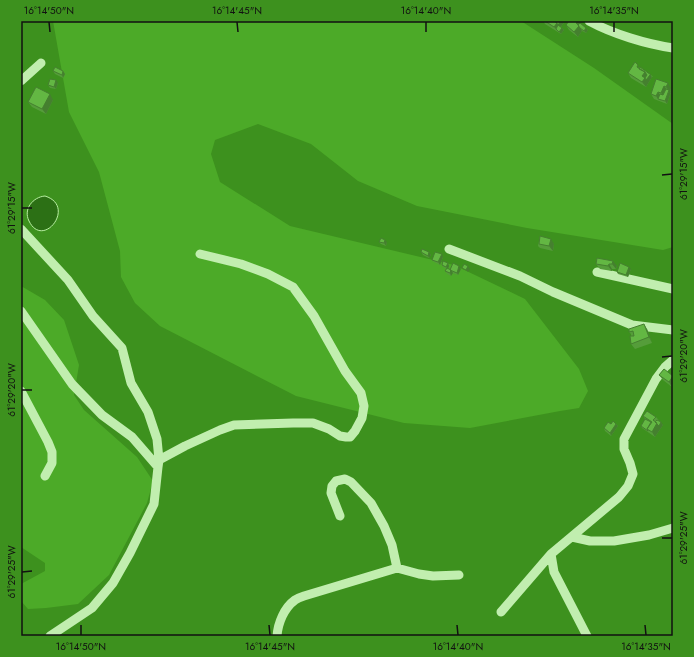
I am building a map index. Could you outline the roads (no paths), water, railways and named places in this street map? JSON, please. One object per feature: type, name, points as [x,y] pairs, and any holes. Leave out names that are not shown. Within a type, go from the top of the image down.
[{"type":"street","points":[[589,21],[620,34],[673,48]]},
{"type":"street","points":[[21,81],[41,63]]},
{"type":"street","points":[[21,229],[68,280],[93,316],[122,348],[131,383],[148,412],[158,439],[158,463],[154,504],[130,553],[113,583],[92,608],[50,636]]},
{"type":"street","points":[[449,249],[520,276],[553,292],[632,325],[663,330],[673,330]]},
{"type":"street","points":[[158,463],[185,446],[234,425],[313,423],[346,438],[350,437],[355,431],[362,418],[364,406],[361,393],[345,370],[314,316],[293,288],[268,274],[241,264],[200,254]]},
{"type":"street","points":[[597,272],[673,289]]},
{"type":"street","points":[[21,311],[72,384],[102,415],[132,437],[158,463]]},
{"type":"street","points":[[501,612],[551,554],[619,497],[628,486],[633,474],[624,450],[624,439],[664,367],[673,360]]},
{"type":"street","points":[[21,391],[52,452],[52,463],[45,476]]},
{"type":"street","points":[[340,516],[331,493],[332,486],[336,481],[345,479],[351,482],[371,503],[384,526],[392,546],[397,568]]},
{"type":"street","points":[[572,537],[590,541],[614,541],[649,535],[673,528]]},
{"type":"street","points":[[551,554],[554,572],[586,636]]},
{"type":"street","points":[[277,636],[280,619],[288,607],[296,599],[397,568],[433,576],[459,575]]}]
